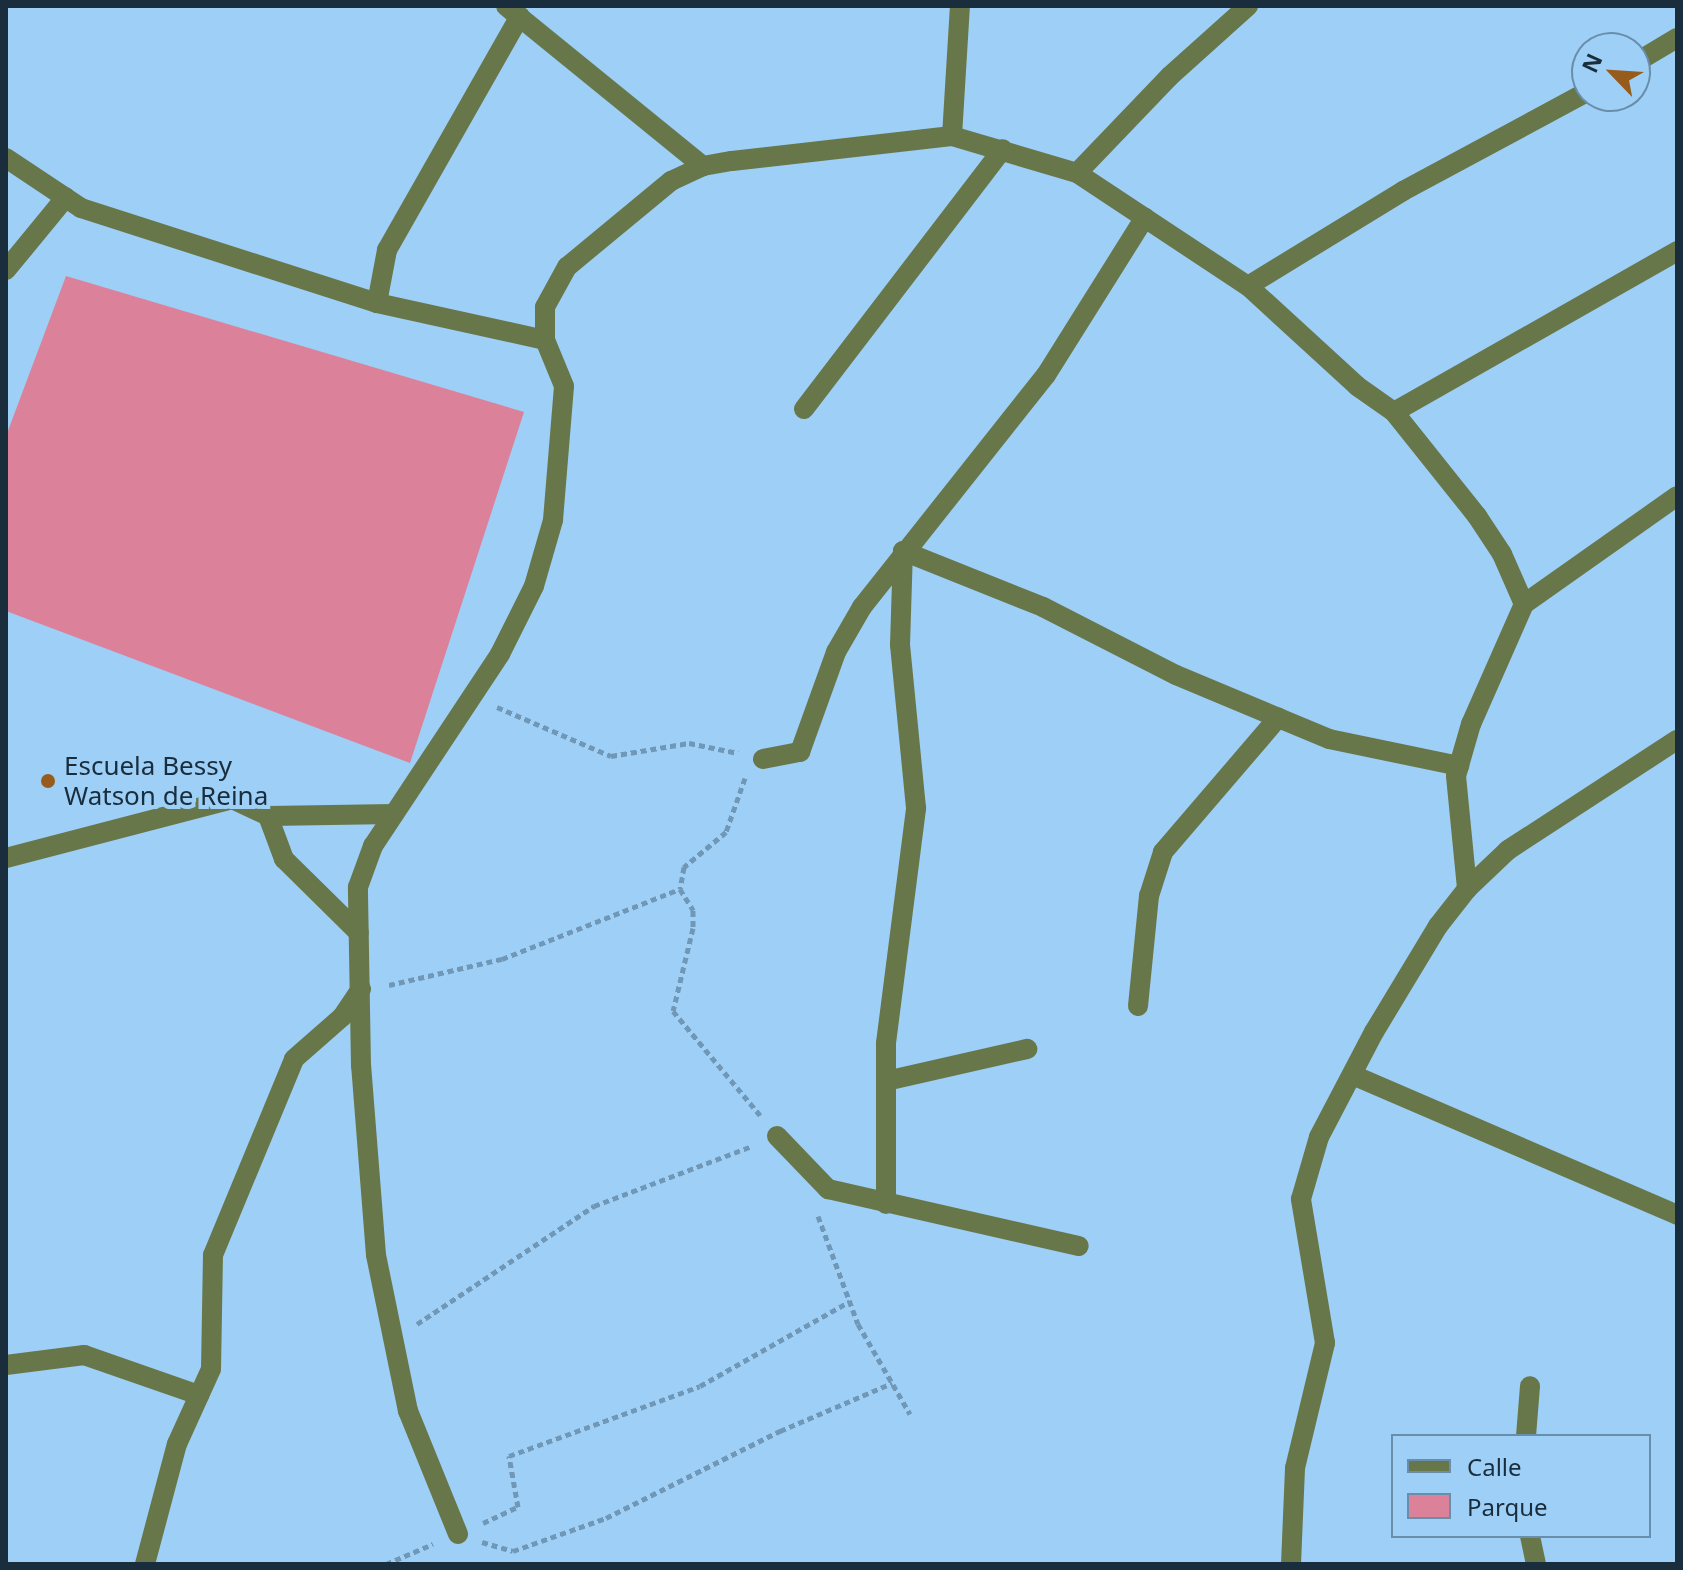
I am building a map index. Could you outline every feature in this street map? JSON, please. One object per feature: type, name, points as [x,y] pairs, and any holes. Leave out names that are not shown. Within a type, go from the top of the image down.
[{"type":"street","points":[[952,136],[960,6]]},
{"type":"street","points":[[1077,173],[1170,76],[1248,6]]},
{"type":"street","points":[[377,303],[387,250],[513,11],[703,166]]},
{"type":"street","points":[[1651,53],[1677,38]]},
{"type":"street","points":[[1248,286],[1403,191],[1571,101]]},
{"type":"street","points":[[458,1534],[408,1411],[390,1334],[367,1184],[356,903],[363,869],[394,814],[473,695],[525,609],[553,520],[564,386],[545,340],[545,307],[567,267],[671,181],[703,166],[952,136],[1077,173],[1248,286],[1357,386],[1394,412],[1477,516],[1502,554],[1524,604]]},
{"type":"street","points":[[804,409],[1003,149]]},
{"type":"street","points":[[6,158],[81,208],[377,303],[545,340]]},
{"type":"street","points":[[6,270],[66,197]]},
{"type":"street","points":[[763,759],[800,752],[836,652],[903,551],[963,486],[1046,375],[1145,217]]},
{"type":"street","points":[[1394,412],[1677,251]]},
{"type":"street","points":[[1467,889],[1459,766],[1471,724],[1524,604],[1677,496]]},
{"type":"street","points":[[903,551],[1043,607],[1176,675],[1329,739],[1459,766]]},
{"type":"street","points":[[886,1204],[886,1081],[916,808],[900,645],[903,551]]},
{"type":"street","points":[[1138,1006],[1149,896],[1163,852],[1278,718]]},
{"type":"street","points":[[1291,1564],[1295,1468],[1325,1343],[1301,1199],[1319,1137],[1355,1076],[1390,1006],[1438,926],[1467,889],[1508,850],[1677,740]]},
{"type":"street","points":[[6,858],[232,799],[268,816],[394,814]]},
{"type":"street","points":[[268,816],[284,859],[359,933]]},
{"type":"street","points":[[145,1564],[177,1444],[211,1369],[213,1255],[294,1059],[342,1017],[361,989]]},
{"type":"street","points":[[886,1081],[1027,1049]]},
{"type":"street","points":[[1355,1076],[1677,1215]]},
{"type":"street","points":[[777,1136],[814,1181],[828,1189],[1079,1246]]},
{"type":"street","points":[[6,1365],[84,1355],[199,1395]]},
{"type":"street","points":[[1526,1434],[1530,1386]]},
{"type":"street","points":[[1530,1538],[1536,1564]]},
{"type":"path","points":[[473,695],[611,756],[689,743],[763,759]]},
{"type":"path","points":[[390,1334],[416,1324],[594,1206],[777,1136],[673,1011],[693,928],[693,910],[680,889],[684,867],[726,832],[750,763],[763,759]]},
{"type":"path","points":[[361,989],[502,959],[680,889]]},
{"type":"path","points":[[814,1181],[813,1204],[850,1301],[910,1414]]},
{"type":"path","points":[[386,1564],[518,1507],[509,1456],[700,1386],[850,1301]]},
{"type":"path","points":[[458,1534],[513,1551],[593,1523],[892,1383]]},
{"type":"green space","points":[[66,276],[524,412],[410,763],[6,611],[6,436]]},
{"type":"place","name":"Escuela Bessy Watson de Reina","points":[[48,781]]}]
